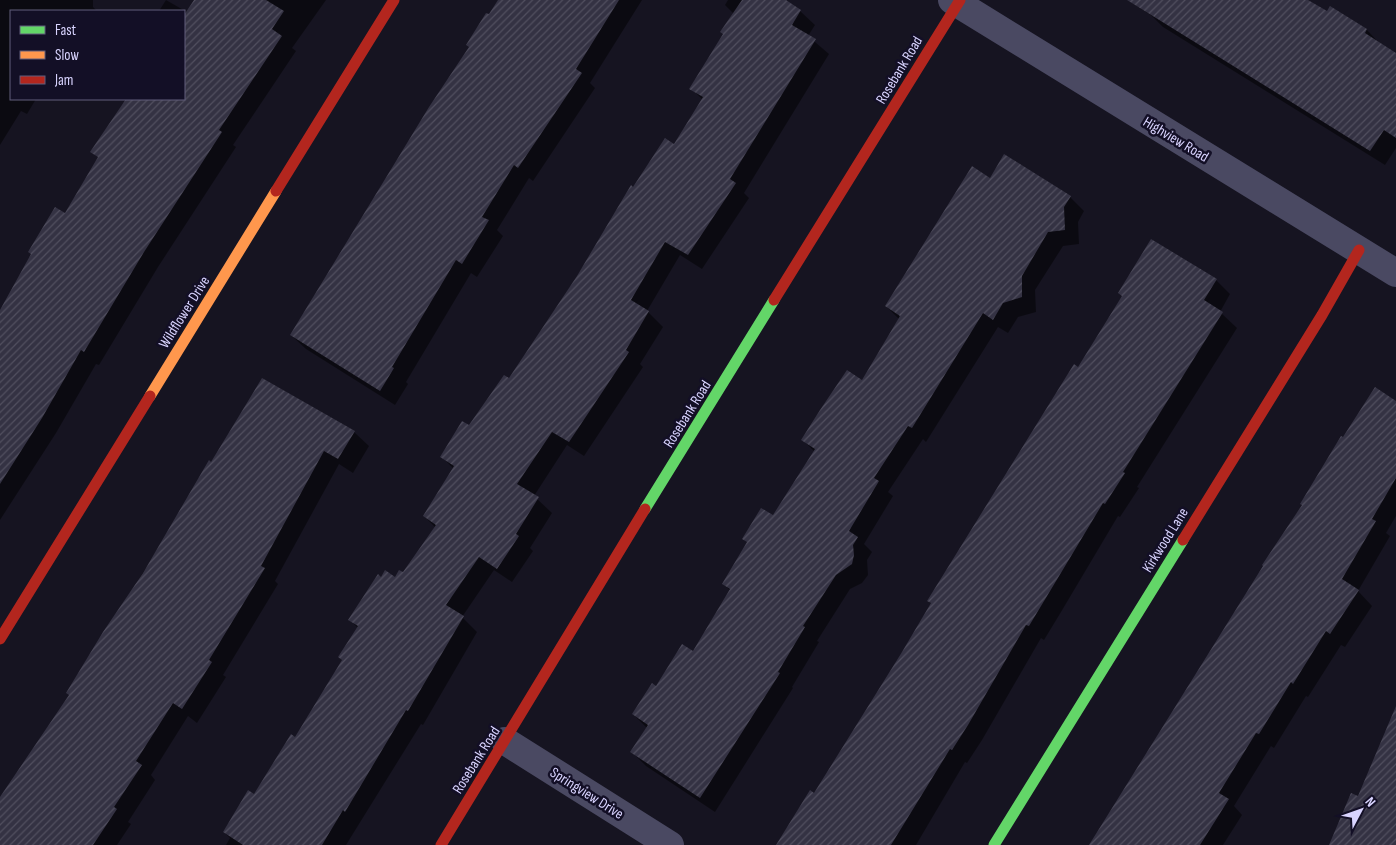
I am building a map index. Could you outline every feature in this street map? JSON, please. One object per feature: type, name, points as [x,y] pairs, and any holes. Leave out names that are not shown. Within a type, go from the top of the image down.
[{"type":"street","name":"Wildflower Drive","points":[[0,639],[394,0]]},
{"type":"street","name":"Highview Road","points":[[956,1],[1396,273]]},
{"type":"street","name":"Rosebank Road","points":[[441,845],[956,1]]},
{"type":"street","name":"Kirkwood Lane","points":[[994,845],[1322,315],[1359,250]]},
{"type":"street","name":"Springview Drive","points":[[505,741],[670,845]]},
{"type":"building","points":[[194,0],[266,0],[284,11],[272,29],[282,36],[219,130],[222,132],[144,252],[84,352],[81,350],[42,418],[0,484],[0,310],[31,254],[28,252],[55,207],[65,213],[98,157],[90,152],[125,100],[185,100],[185,14]]},
{"type":"building","points":[[498,0],[619,0],[576,69],[582,73],[518,168],[514,165],[482,217],[489,220],[462,264],[456,260],[392,367],[394,368],[380,391],[290,335],[429,107],[469,47],[466,45],[486,13],[489,14]]},
{"type":"building","points":[[742,0],[786,0],[801,10],[792,25],[816,39],[730,179],[736,183],[688,255],[665,242],[631,300],[649,311],[626,350],[629,352],[569,442],[552,432],[517,484],[539,497],[516,534],[519,536],[497,569],[479,557],[446,605],[464,616],[408,711],[406,710],[345,812],[343,810],[322,845],[243,845],[223,832],[248,790],[254,794],[291,734],[295,737],[342,660],[338,657],[358,626],[348,620],[378,574],[381,577],[385,570],[395,577],[399,570],[403,572],[436,525],[423,516],[454,466],[440,457],[462,421],[469,425],[504,375],[509,378],[577,276],[631,185],[633,187],[665,138],[674,144],[703,97],[689,89],[723,34],[720,32]]},
{"type":"building","points":[[1127,0],[1308,0],[1327,11],[1330,6],[1367,29],[1365,33],[1396,53],[1396,138],[1384,130],[1370,151]]},
{"type":"building","points":[[1004,154],[1071,196],[1064,207],[1065,230],[1048,232],[1022,276],[1022,297],[1003,303],[993,320],[983,313],[912,428],[908,426],[874,478],[879,481],[849,531],[858,537],[853,545],[854,555],[852,564],[836,575],[803,626],[805,627],[778,672],[780,673],[700,798],[630,752],[648,725],[632,714],[652,683],[656,686],[682,644],[693,651],[730,589],[722,584],[747,542],[742,539],[761,508],[773,515],[815,449],[801,440],[847,370],[862,380],[900,316],[885,306],[972,166],[990,178]]},
{"type":"building","points":[[1151,239],[1217,279],[1204,300],[1223,312],[1123,472],[1125,473],[1105,504],[1103,503],[1029,626],[1026,625],[968,725],[952,750],[950,749],[891,845],[776,845],[810,790],[814,793],[902,652],[931,603],[927,601],[1074,364],[1078,367],[1122,296],[1118,293]]},
{"type":"building","points":[[262,378],[355,431],[338,459],[324,451],[261,566],[265,568],[209,660],[212,662],[182,709],[173,703],[136,761],[142,765],[114,807],[117,809],[93,845],[0,845],[0,797],[69,695],[66,693],[103,632],[143,573],[209,460],[211,462]]},
{"type":"building","points":[[1375,387],[1396,401],[1396,478],[1372,519],[1376,521],[1342,579],[1359,590],[1330,634],[1326,631],[1293,684],[1291,682],[1259,734],[1256,733],[1219,793],[1229,799],[1200,845],[1089,845],[1262,565],[1302,505],[1300,504],[1341,436],[1343,437]]},
{"type":"building","points":[[1396,706],[1396,845],[1329,845],[1351,793],[1358,796]]},
{"type":"traffic: fast","points":[[645,509],[774,300]]},
{"type":"traffic: fast","points":[[994,845],[1183,540]]},
{"type":"traffic: slow","points":[[150,396],[276,191]]},
{"type":"traffic: jam","points":[[276,191],[394,0]]},
{"type":"traffic: jam","points":[[774,300],[960,0]]},
{"type":"traffic: jam","points":[[1183,540],[1322,315],[1359,250]]},
{"type":"traffic: jam","points":[[0,639],[150,396]]},
{"type":"traffic: jam","points":[[441,845],[645,509]]}]
